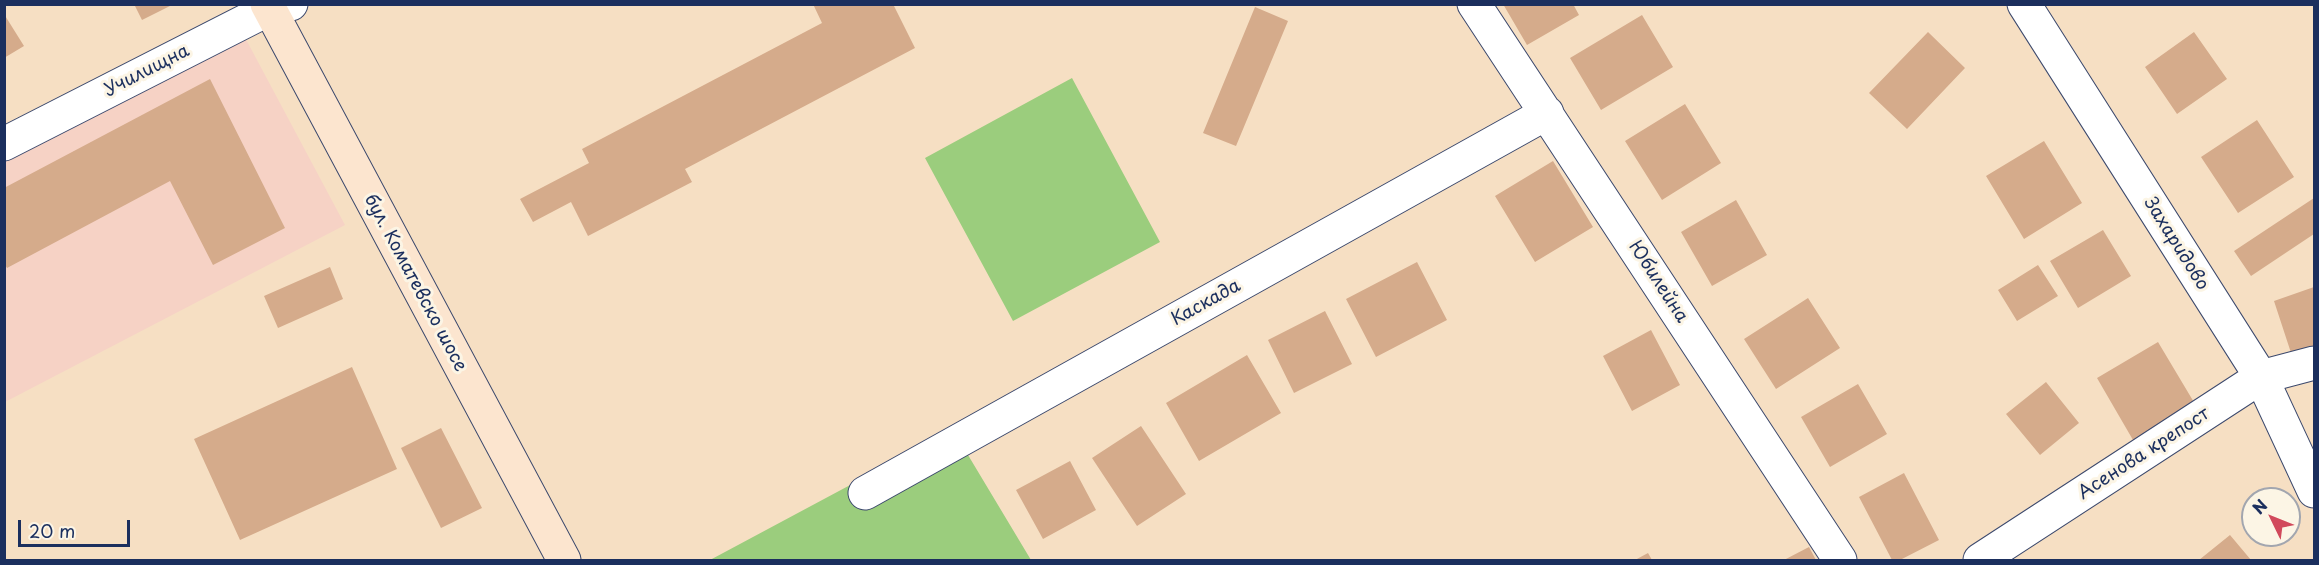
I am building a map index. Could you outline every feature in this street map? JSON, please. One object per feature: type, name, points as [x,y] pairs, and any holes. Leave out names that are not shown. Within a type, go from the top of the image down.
[{"type":"main road","name":"бул. Коматевско шосе","points":[[276,6],[564,561]]},
{"type":"street","name":"Юбилейна","points":[[1474,4],[1840,561]]},
{"type":"street","name":"Захаридово","points":[[2024,4],[2261,377],[2314,491]]},
{"type":"street","name":"Училищна","points":[[4,144],[276,6]]},
{"type":"street","name":"Каскада","points":[[865,493],[1547,113]]},
{"type":"street","name":"Асенова крепост","points":[[1980,561],[2261,377],[2314,363]]},
{"type":"shaded area","points":[[241,30],[345,225],[5,402],[5,152]]},
{"type":"green space","points":[[1072,78],[1160,242],[1013,321],[925,158]]},
{"type":"green space","points":[[953,430],[1031,560],[710,560]]},
{"type":"building","points":[[134,4],[174,4],[142,20]]},
{"type":"building","points":[[813,4],[893,4],[915,48],[685,169],[692,182],[588,236],[571,202],[533,222],[520,199],[589,163],[582,149],[822,23]]},
{"type":"building","points":[[1503,4],[1573,4],[1579,15],[1527,45]]},
{"type":"building","points":[[1255,7],[1288,21],[1236,146],[1203,133]]},
{"type":"building","points":[[4,14],[24,46],[4,58]]},
{"type":"building","points":[[1642,15],[1673,67],[1601,110],[1570,58]]},
{"type":"building","points":[[1928,32],[1965,68],[1907,129],[1869,93]]},
{"type":"building","points":[[2194,32],[2227,79],[2177,114],[2145,67]]},
{"type":"building","points":[[210,79],[285,228],[213,265],[170,181],[7,268],[4,263],[4,188]]},
{"type":"building","points":[[1685,104],[1721,163],[1662,200],[1625,141]]},
{"type":"building","points":[[2257,120],[2294,177],[2238,213],[2201,157]]},
{"type":"building","points":[[2044,141],[2082,203],[2024,239],[1986,176]]},
{"type":"building","points":[[1553,161],[1593,227],[1535,262],[1495,196]]},
{"type":"building","points":[[2314,198],[2314,234],[2251,276],[2234,251]]},
{"type":"building","points":[[1736,200],[1767,255],[1712,286],[1681,232]]},
{"type":"building","points":[[2103,230],[2131,276],[2078,308],[2050,261]]},
{"type":"building","points":[[1417,262],[1447,320],[1376,357],[1346,299]]},
{"type":"building","points":[[2038,265],[2058,296],[2017,321],[1998,290]]},
{"type":"building","points":[[330,267],[343,299],[278,328],[264,296]]},
{"type":"building","points":[[2314,287],[2314,355],[2294,362],[2274,301]]},
{"type":"building","points":[[1808,298],[1840,348],[1776,389],[1744,339]]},
{"type":"building","points":[[1325,311],[1352,364],[1294,393],[1268,340]]},
{"type":"building","points":[[1651,330],[1680,385],[1632,411],[1603,356]]},
{"type":"building","points":[[2158,342],[2195,404],[2133,440],[2097,378]]},
{"type":"building","points":[[1247,355],[1281,413],[1199,461],[1166,403]]},
{"type":"building","points":[[352,367],[397,469],[240,540],[194,439]]},
{"type":"building","points":[[2046,382],[2079,423],[2040,455],[2006,414]]},
{"type":"building","points":[[1858,384],[1887,434],[1830,467],[1801,417]]},
{"type":"building","points":[[1141,426],[1186,494],[1137,526],[1092,458]]},
{"type":"building","points":[[441,428],[482,508],[441,528],[401,448]]},
{"type":"building","points":[[1070,461],[1096,510],[1043,539],[1016,490]]},
{"type":"building","points":[[1904,473],[1939,540],[1900,560],[1892,560],[1859,497]]},
{"type":"building","points":[[2230,535],[2251,560],[2199,560]]},
{"type":"building","points":[[1809,547],[1816,560],[1784,560]]},
{"type":"building","points":[[1648,553],[1652,560],[1635,560]]}]
